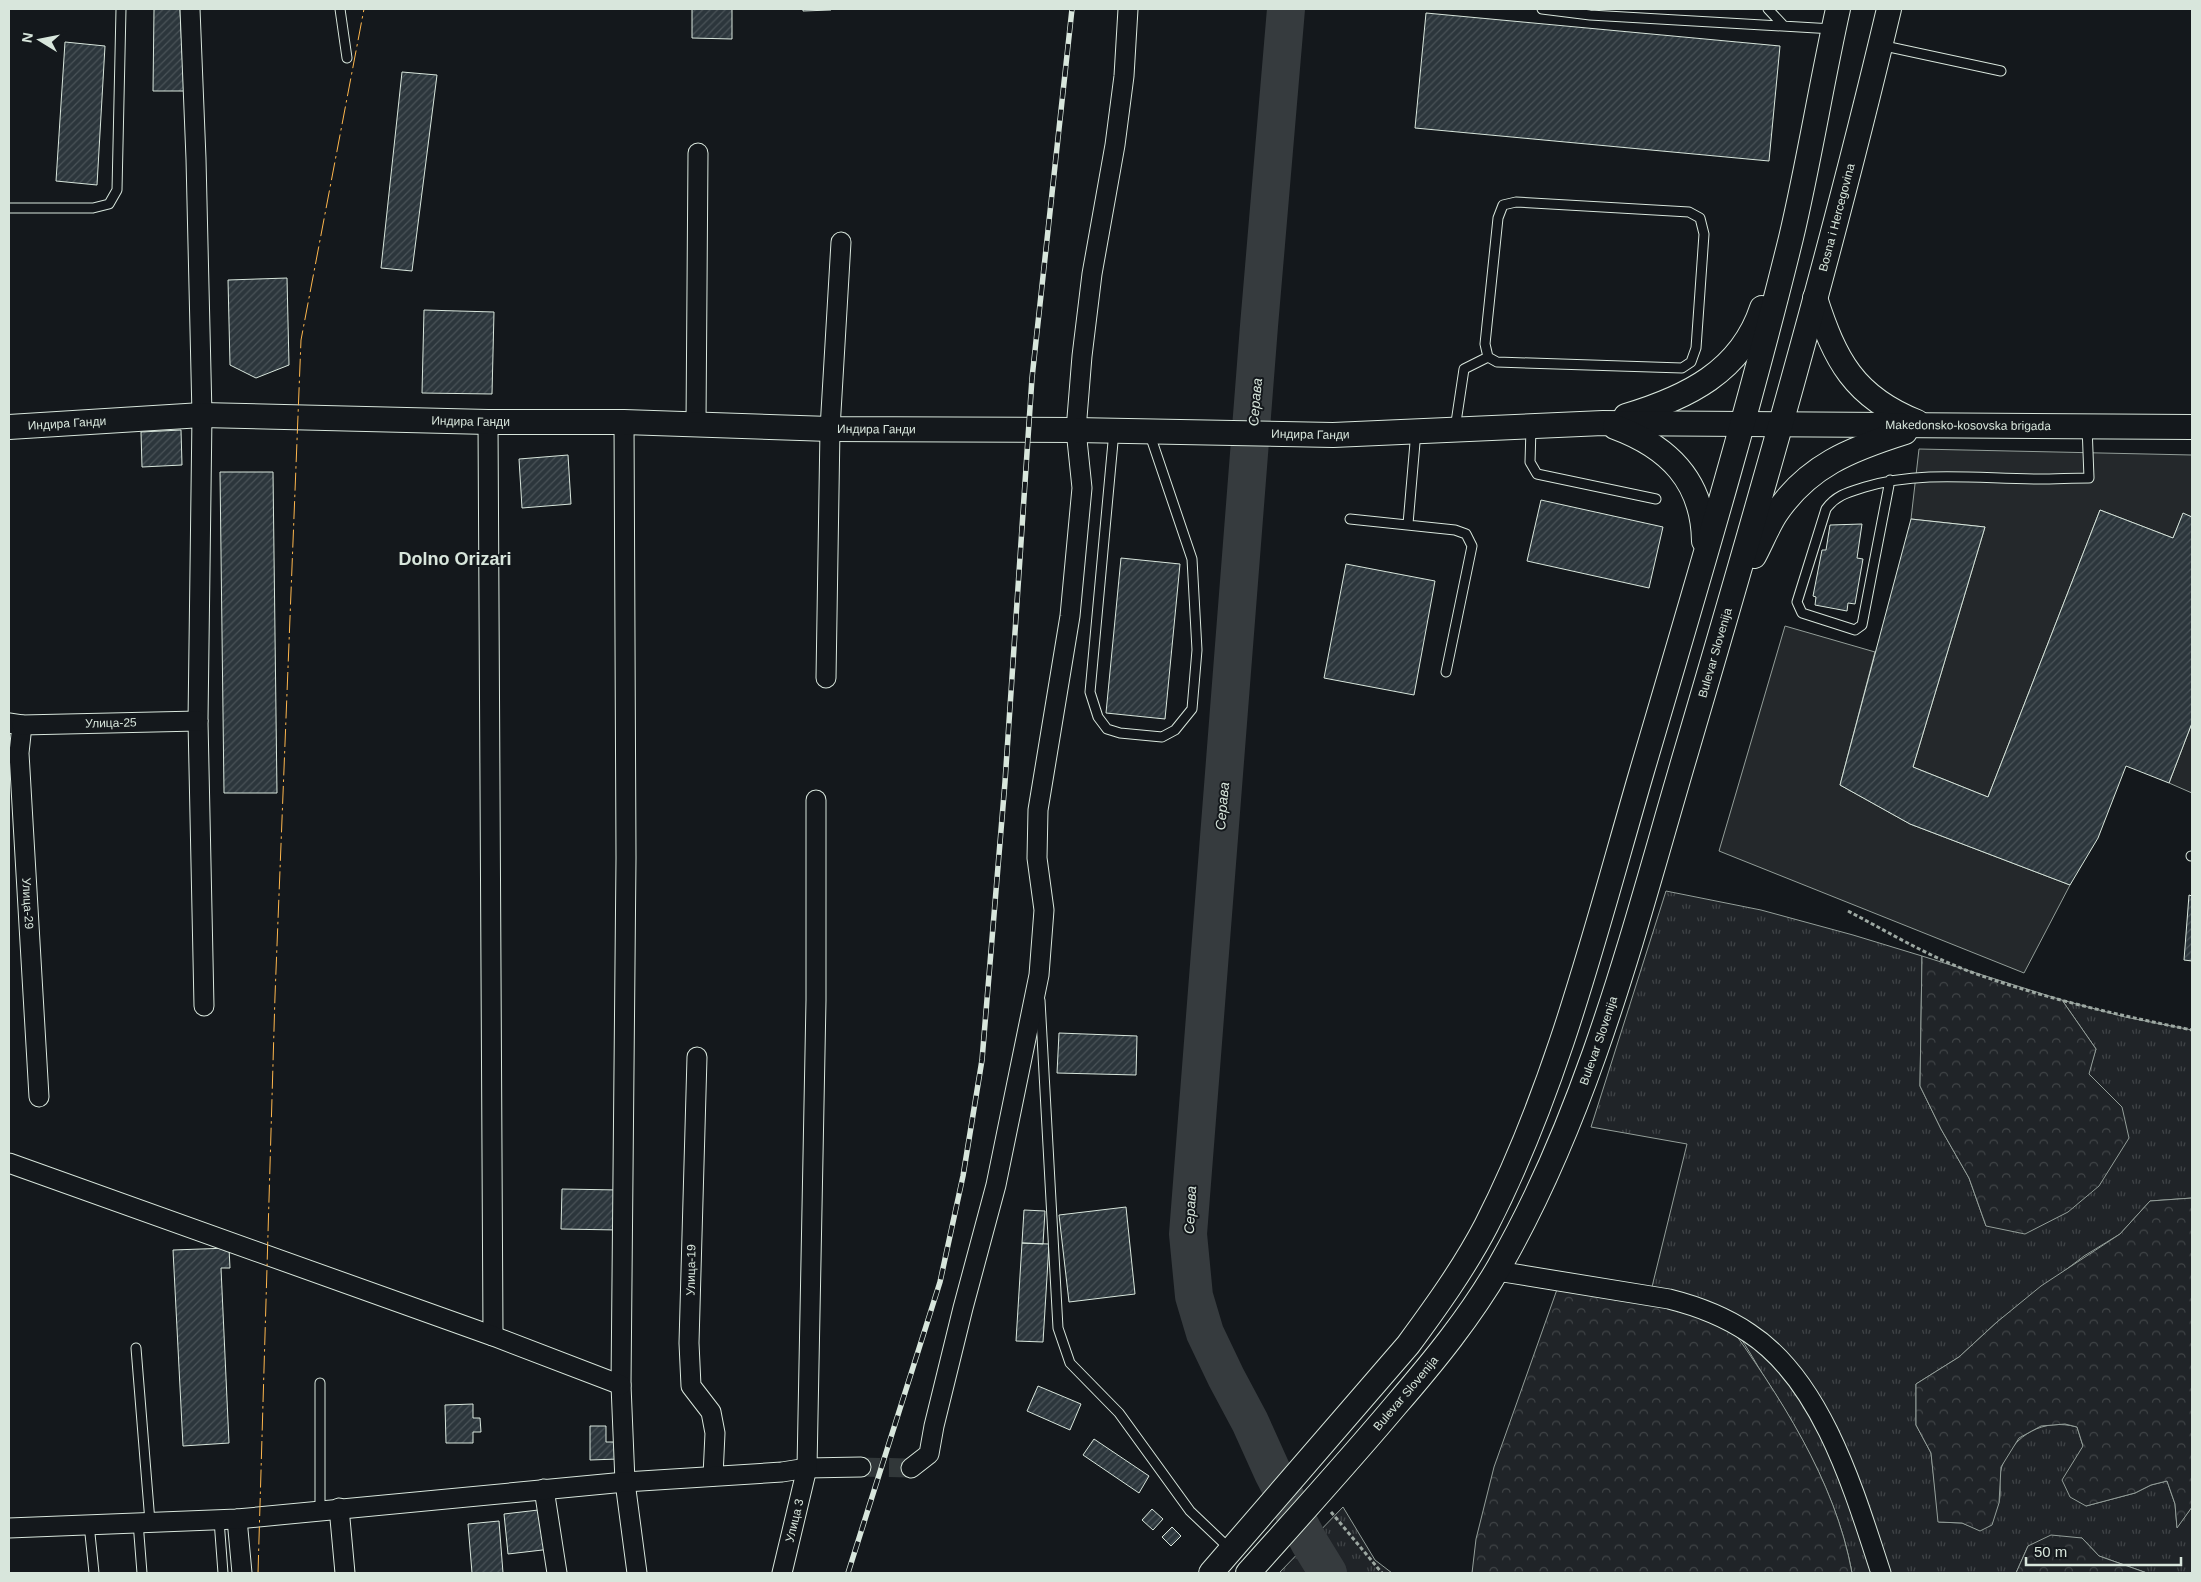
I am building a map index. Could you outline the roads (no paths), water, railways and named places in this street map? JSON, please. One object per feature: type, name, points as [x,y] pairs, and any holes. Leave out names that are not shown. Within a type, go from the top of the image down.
[{"type":"street","points":[[190,9],[196,159],[202,415],[198,721],[204,1006]]},
{"type":"street","points":[[911,1468],[929,1454],[963,1308],[996,1185],[1039,976],[1044,910],[1037,858],[1038,810],[1070,616],[1082,488],[1076,430],[1092,274],[1124,76],[1128,9]]},
{"type":"street","name":"Bosna i Hercegovina","points":[[1782,424],[1889,9]]},
{"type":"street","points":[[1211,1573],[1408,1345],[1462,1267],[1502,1194],[1540,1104],[1591,945],[1743,424],[1807,167],[1836,19]]},
{"type":"street","points":[[696,423],[698,152]]},
{"type":"street","points":[[1603,423],[1686,395],[1724,367],[1740,351],[1758,320],[1771,279],[1790,240]]},
{"type":"street","points":[[826,678],[830,429],[841,242]]},
{"type":"street","points":[[1815,298],[1827,336],[1845,369],[1868,394],[1888,408],[1926,426]]},
{"type":"street","name":"Индира Ганди","points":[[9,427],[202,415],[488,422],[696,423],[830,429],[1076,430],[1333,435],[1603,423],[1743,424]]},
{"type":"street","points":[[488,422],[493,1336]]},
{"type":"street","points":[[624,422],[626,858],[621,1385],[626,1482],[637,1573]]},
{"type":"street","points":[[1603,423],[1638,436],[1668,456],[1691,484],[1704,518],[1705,555]]},
{"type":"street","name":"Makedonsko-kosovska brigada","points":[[1743,424],[1926,426],[2192,424]]},
{"type":"street","name":"Bulevar Slovenija","points":[[1250,1571],[1343,1468],[1430,1366],[1474,1308],[1523,1224],[1548,1173],[1596,1050],[1635,925],[1782,424]]},
{"type":"street","points":[[1730,602],[1775,516],[1802,482],[1840,456],[1874,442],[1926,426]]},
{"type":"street","name":"Улица-25","points":[[16,724],[198,721]]},
{"type":"street","name":"Улица-29","points":[[16,724],[39,1098]]},
{"type":"street","name":"Улица 3","points":[[782,1573],[807,1468],[816,1000],[816,800]]},
{"type":"street","name":"Улица-19","points":[[696,1057],[689,1343],[691,1386],[711,1412],[715,1433],[713,1476]]},
{"type":"street","points":[[9,1163],[493,1336],[621,1385]]},
{"type":"street","points":[[1497,1271],[1669,1298],[1724,1318],[1751,1334],[1773,1353],[1792,1374],[1811,1401],[1835,1444],[1853,1487],[1880,1573]]},
{"type":"street","points":[[9,1528],[228,1519],[626,1482],[807,1468],[861,1467]]},
{"type":"street","points":[[544,1489],[557,1573]]},
{"type":"street","points":[[330,1509],[345,1573]]},
{"type":"street","points":[[228,1519],[242,1573]]},
{"type":"lane","points":[[9,208],[93,208],[109,204],[117,190],[121,9]]},
{"type":"lane","points":[[340,9],[348,58]]},
{"type":"lane","points":[[1542,9],[1590,15],[1783,25],[1836,19]]},
{"type":"lane","points":[[1768,9],[1783,25]]},
{"type":"lane","points":[[1880,45],[2001,71]]},
{"type":"lane","points":[[1516,202],[1690,212],[1700,218],[1704,234],[1696,348],[1691,362],[1682,368],[1498,362],[1488,357],[1485,344],[1498,218],[1503,205],[1516,202]]},
{"type":"lane","points":[[1454,429],[1464,369],[1488,357]]},
{"type":"lane","points":[[1531,426],[1530,462],[1537,474],[1656,499]]},
{"type":"lane","points":[[1890,480],[1862,625],[1855,630],[1802,613],[1797,602],[1826,509],[1832,501],[1842,494],[1890,480],[1972,475],[2038,479],[2089,478],[2087,426]]},
{"type":"lane","points":[[1114,431],[1090,692],[1098,717],[1107,729],[1120,733],[1162,737],[1175,730],[1192,709],[1197,650],[1192,559],[1149,432]]},
{"type":"lane","points":[[1408,524],[1416,431]]},
{"type":"lane","points":[[1350,518],[1455,530],[1466,534],[1472,546],[1446,672]]},
{"type":"lane","points":[[1039,976],[1058,1328],[1070,1363],[1119,1413],[1190,1511],[1231,1550]]},
{"type":"lane","points":[[136,1348],[144,1522],[142,1573]]},
{"type":"lane","points":[[320,1383],[330,1509]]},
{"type":"lane","points":[[224,1573],[228,1519]]},
{"type":"lane","points":[[89,1524],[94,1573]]},
{"type":"waterway","name":"Серава","points":[[1286,9],[1259,326],[1188,1234],[1194,1296],[1205,1333],[1250,1422],[1273,1473],[1309,1542],[1328,1573]]},
{"type":"tunnel","points":[[861,1467],[911,1468]]},
{"type":"railway","points":[[848,1573],[940,1282],[963,1176],[982,1060],[1005,782],[1032,378],[1072,9]]},
{"type":"district","name":"Dolno Orizari","points":[[455,559]]}]
